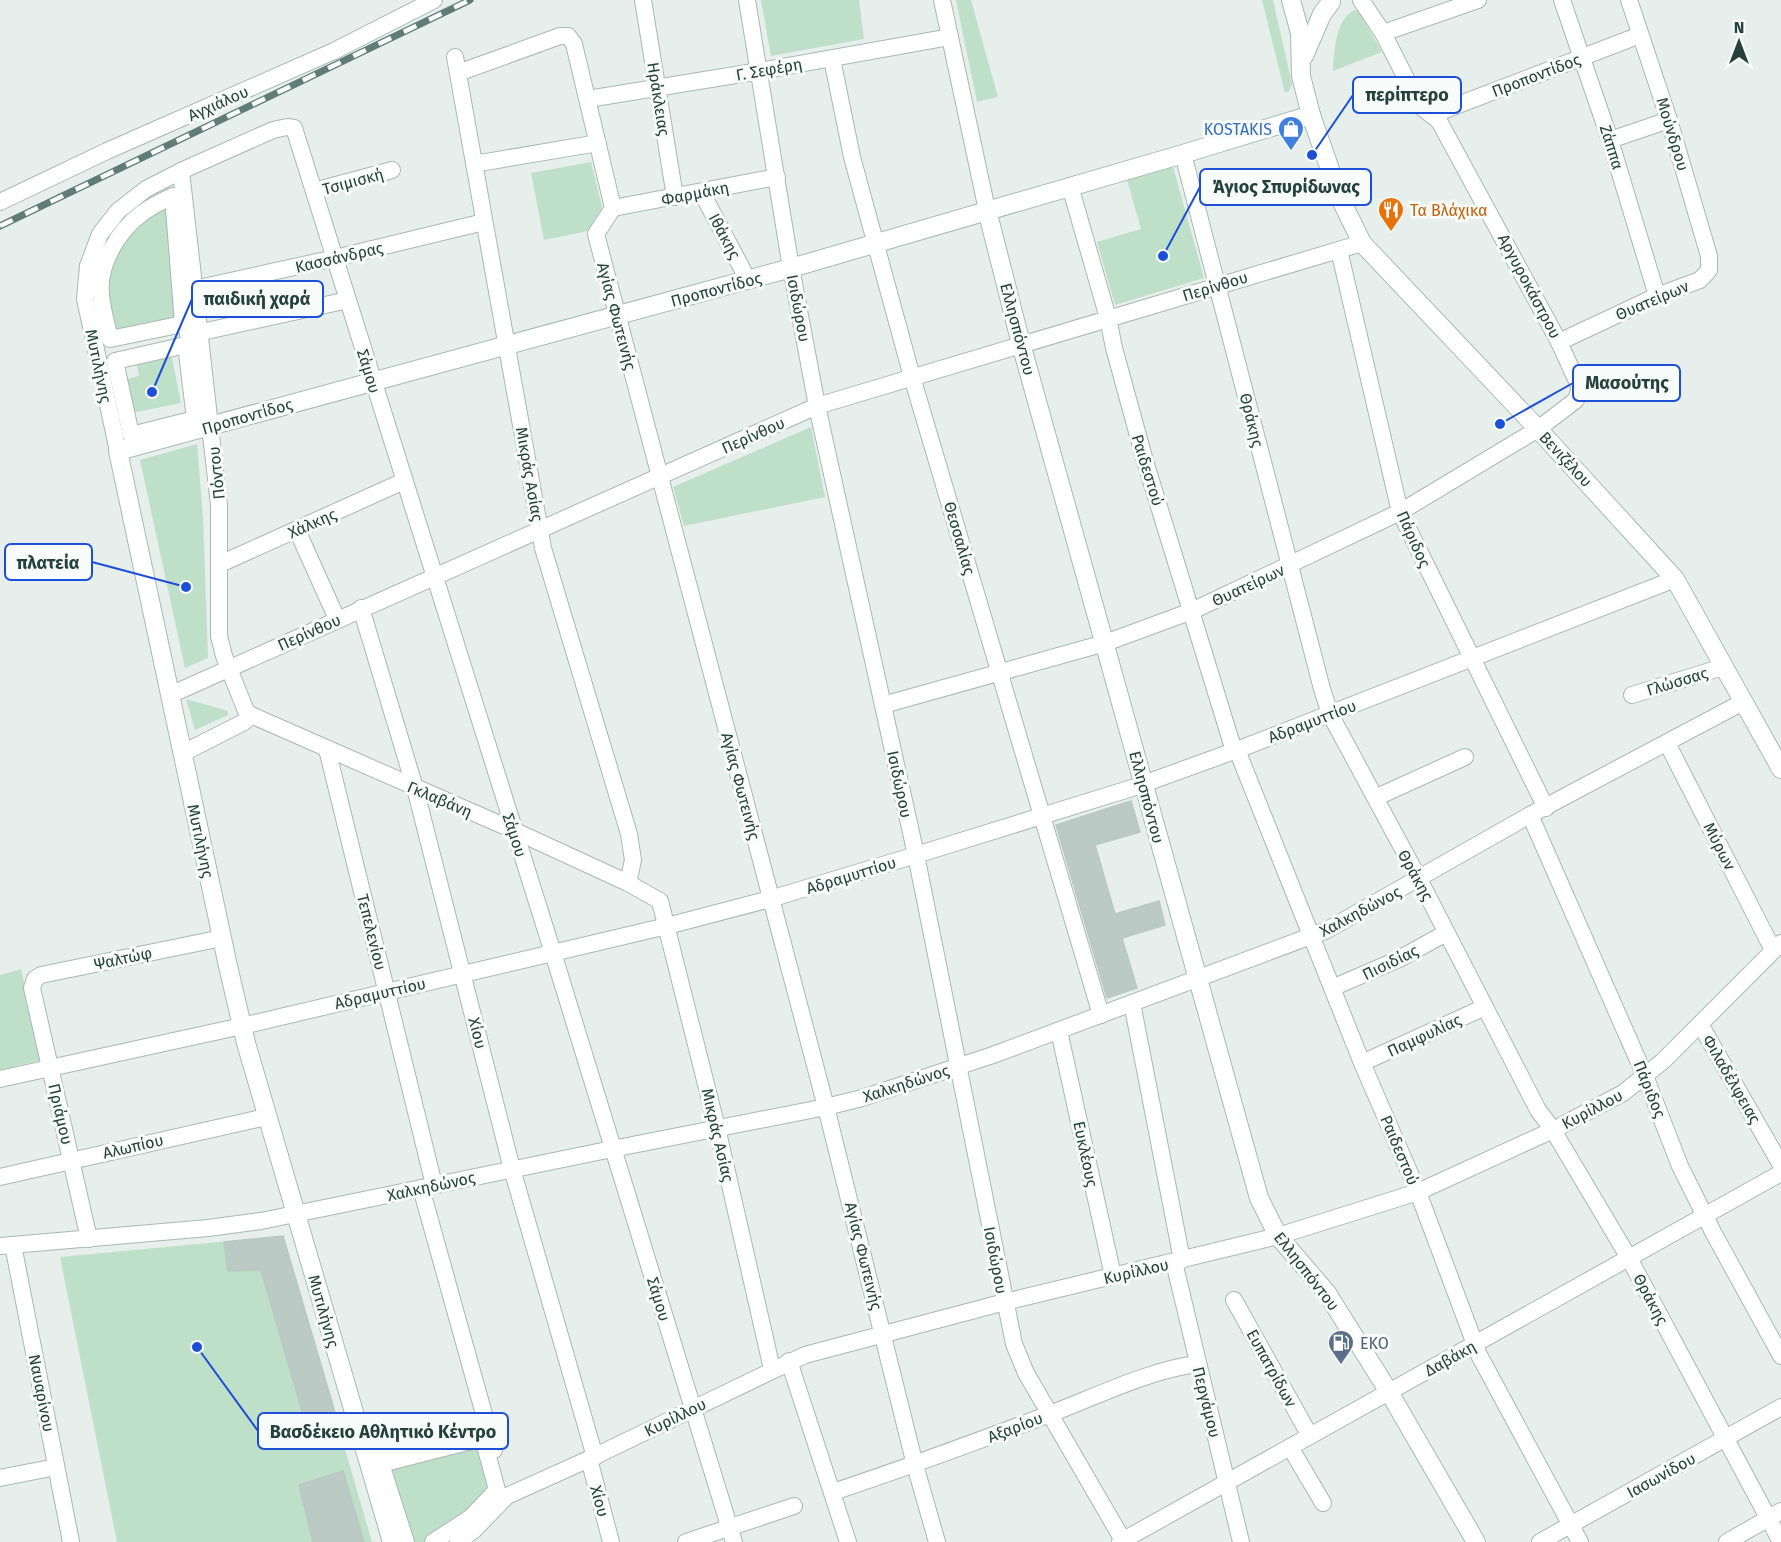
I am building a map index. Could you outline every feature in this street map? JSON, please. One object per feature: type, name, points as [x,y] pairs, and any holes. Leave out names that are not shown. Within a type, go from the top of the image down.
[{"type":"street","name":"Αγχιάλου","points":[[0,202],[107,151],[334,51],[434,0]]},
{"type":"street","name":"Ηράκλειας","points":[[643,0],[675,197]]},
{"type":"street","name":"Ισιδώρου","points":[[747,0],[791,268],[817,406],[916,855],[1005,1302],[1019,1359],[1122,1541]]},
{"type":"street","name":"Ελλησπόντου","points":[[942,0],[987,210],[1021,344],[1260,1198],[1278,1236],[1327,1293],[1389,1392],[1476,1542]]},
{"type":"street","points":[[1292,0],[1309,6],[1320,6],[1332,1]]},
{"type":"street","name":"Βενιζέλου","points":[[1292,0],[1300,33],[1303,87],[1311,115],[1340,198],[1362,243],[1538,429],[1675,579],[1781,769]]},
{"type":"street","name":"Αργυροκάστρου","points":[[1361,0],[1383,33],[1420,106],[1439,121],[1559,342],[1578,383],[1580,393]]},
{"type":"street","points":[[1383,33],[1478,0]]},
{"type":"street","name":"Ζάππα","points":[[1562,0],[1610,140],[1657,296]]},
{"type":"street","name":"Μούνδρου","points":[[1629,0],[1669,120],[1709,256],[1709,270]]},
{"type":"street","points":[[1301,64],[1322,14],[1332,1]]},
{"type":"street","name":"Προποντίδος","points":[[1432,115],[1640,34]]},
{"type":"street","name":"Μικράς Ασίας","points":[[588,99],[574,44],[568,36],[560,36],[456,65],[508,345],[539,530],[629,834],[633,860],[628,883]]},
{"type":"street","name":"Γ. Σεφέρη","points":[[588,99],[950,37]]},
{"type":"street","name":"Θεσσαλίας","points":[[832,59],[852,157],[912,377],[1101,1015]]},
{"type":"street","points":[[588,99],[613,208]]},
{"type":"street","name":"Προποντίδος","points":[[118,451],[203,423],[372,381],[791,268],[1311,115]]},
{"type":"street","points":[[1610,140],[1669,120]]},
{"type":"street","name":"Μυτιλήνης","points":[[294,128],[273,130],[181,171],[146,189],[124,205],[106,225],[95,244],[88,266],[85,289],[97,356],[242,1026],[266,1117],[392,1542]]},
{"type":"street","name":"Σάμου","points":[[294,128],[553,953],[732,1534]]},
{"type":"street","points":[[474,164],[598,143]]},
{"type":"street","name":"Θράκης","points":[[1183,154],[1330,714],[1377,798],[1538,1110],[1629,1258],[1725,1438],[1774,1515],[1781,1542]]},
{"type":"street","name":"Πόντου","points":[[181,171],[198,333],[203,423],[219,505],[219,636],[228,668]]},
{"type":"street","name":"Τσιμισκή","points":[[314,191],[392,171]]},
{"type":"street","name":"Φαρμάκη","points":[[613,208],[777,177]]},
{"type":"street","name":"Ραιδεστού","points":[[1070,186],[1108,318],[1145,461],[1235,751],[1362,1063],[1418,1192],[1479,1355],[1580,1542]]},
{"type":"street","points":[[0,193],[0,202]]},
{"type":"street","name":"Ιθάκης","points":[[702,193],[748,280]]},
{"type":"street","points":[[172,196],[183,324],[110,339],[101,293],[103,273],[108,257],[120,237],[135,219],[172,196]]},
{"type":"street","name":"Αγίας Φωτεινής","points":[[613,208],[596,234],[826,1107],[915,1465],[937,1542]]},
{"type":"street","name":"Κασσάνδρας","points":[[194,289],[484,222]]},
{"type":"street","name":"Περίνθου","points":[[170,695],[817,406],[1362,243]]},
{"type":"street","name":"Πάριδος","points":[[1339,250],[1400,512],[1546,808]]},
{"type":"street","name":"Θυατείρων","points":[[1559,342],[1657,296],[1701,280],[1709,270]]},
{"type":"street","points":[[97,356],[348,300]]},
{"type":"street","points":[[186,345],[203,423],[131,435],[115,361],[186,345]]},
{"type":"street","name":"Θυατείρων","points":[[883,705],[1105,643],[1192,611],[1400,512],[1538,429],[1576,400],[1580,393]]},
{"type":"street","name":"Χάλκης","points":[[220,564],[404,481]]},
{"type":"street","points":[[297,530],[337,619]]},
{"type":"street","name":"Αδραμυττίου","points":[[0,1079],[242,1026],[667,926],[770,899],[1143,784],[1472,660],[1675,579]]},
{"type":"street","name":"Χίου","points":[[361,608],[415,788],[512,1169],[592,1458],[611,1542]]},
{"type":"street","name":"Γλώσσας","points":[[1632,694],[1723,667]]},
{"type":"street","points":[[183,753],[244,722],[251,716],[246,711],[228,668]]},
{"type":"street","name":"Χαλκηδώνος","points":[[7,1245],[208,1228],[296,1215],[428,1186],[826,1107],[958,1067],[1327,930],[1530,815],[1743,702]]},
{"type":"street","name":"Γκλαβάνη","points":[[251,716],[513,830],[628,883],[660,901]]},
{"type":"street","name":"Μύρων","points":[[1667,743],[1777,946]]},
{"type":"street","name":"Τεπελενίου","points":[[327,749],[387,992],[428,1186],[487,1426],[507,1496]]},
{"type":"street","points":[[1377,798],[1465,757]]},
{"type":"street","name":"Πάριδος","points":[[1530,815],[1645,1076],[1680,1166],[1704,1216],[1781,1356]]},
{"type":"street","name":"Μικράς Ασίας","points":[[660,901],[717,1128],[772,1369]]},
{"type":"street","name":"Πισιδίας","points":[[1332,988],[1387,964],[1446,933]]},
{"type":"street","name":"Ψαλτώφ","points":[[32,988],[35,979],[40,975],[222,938]]},
{"type":"street","name":"Κυρίλλου","points":[[458,1542],[474,1530],[507,1496],[592,1458],[789,1361],[814,1352],[1005,1302],[1278,1236],[1418,1192],[1552,1130],[1623,1093],[1645,1076],[1700,1024],[1777,946]]},
{"type":"street","name":"Πριάμου","points":[[32,988],[89,1239]]},
{"type":"street","name":"Περγάμου","points":[[1132,1003],[1197,1364],[1241,1542]]},
{"type":"street","name":"Παμφυλίας","points":[[1362,1063],[1485,1007]]},
{"type":"street","name":"Φιλαδέλφειας","points":[[1700,1024],[1781,1165]]},
{"type":"street","name":"Ευκλέους","points":[[1059,1031],[1113,1276]]},
{"type":"street","name":"Αλωπίου","points":[[0,1177],[266,1117]]},
{"type":"street","name":"Δαβάκη","points":[[1122,1541],[1781,1173]]},
{"type":"street","name":"Ναυαρίνου","points":[[7,1245],[57,1467],[71,1542]]},
{"type":"street","name":"Ευπατρίδων","points":[[1234,1300],[1310,1436]]},
{"type":"street","points":[[789,1361],[848,1542]]},
{"type":"street","name":"Αξαρίου","points":[[833,1492],[915,1465],[1178,1366],[1197,1364]]},
{"type":"street","name":"Ιασωνίδου","points":[[1540,1542],[1781,1407]]},
{"type":"street","points":[[367,1455],[487,1426]]},
{"type":"street","points":[[405,1542],[381,1464],[483,1438],[497,1490],[465,1522],[433,1542]]},
{"type":"street","points":[[1290,1447],[1323,1503]]},
{"type":"street","points":[[0,1478],[57,1467]]},
{"type":"street","points":[[686,1542],[732,1534],[794,1506]]},
{"type":"street","points":[[1726,1542],[1774,1515]]},
{"type":"green space","points":[[761,0],[859,0],[864,39],[771,56]]},
{"type":"green space","points":[[956,0],[971,0],[998,97],[977,102]]},
{"type":"green space","points":[[1262,0],[1273,0],[1292,84],[1289,91],[1285,93]]},
{"type":"green space","points":[[1354,10],[1358,10],[1382,52],[1333,71],[1339,29],[1343,21]]},
{"type":"green space","points":[[591,162],[602,207],[588,231],[544,240],[531,173]]},
{"type":"green space","points":[[1173,167],[1204,278],[1115,305],[1097,242],[1141,229],[1127,180]]},
{"type":"green space","points":[[170,200],[181,322],[113,337],[104,292],[120,243]]},
{"type":"green space","points":[[171,353],[181,403],[131,413],[123,380],[139,376],[136,359]]},
{"type":"green space","points":[[811,427],[825,497],[684,526],[673,487]]},
{"type":"green space","points":[[197,444],[203,517],[208,658],[185,668],[140,460]]},
{"type":"green space","points":[[186,699],[228,711],[228,715],[195,730]]},
{"type":"green space","points":[[21,969],[41,1060],[0,1070],[0,975]]},
{"type":"green space","points":[[283,1236],[372,1542],[117,1542],[60,1257]]},
{"type":"green space","points":[[481,1441],[494,1490],[428,1542],[409,1542],[385,1465]]},
{"type":"building","points":[[1131,801],[1140,832],[1095,845],[1115,914],[1159,901],[1165,925],[1122,938],[1137,988],[1107,998],[1056,825]]},
{"type":"building","points":[[283,1236],[342,1436],[312,1445],[261,1270],[228,1271],[224,1242]]},
{"type":"building","points":[[343,1471],[364,1542],[313,1542],[299,1485]]},
{"type":"railway","points":[[0,226],[470,0]]},
{"type":"place","name":"KOSTAKIS","points":[[1291,152]]},
{"type":"place","name":"περίπτερο","points":[[1312,155]]},
{"type":"place","name":"Τα Βλάχικα","points":[[1391,233]]},
{"type":"place","name":"Άγιος Σπυρίδωνας","points":[[1163,256]]},
{"type":"place","name":"παιδική χαρά","points":[[152,392]]},
{"type":"place","name":"Μασούτης","points":[[1500,424]]},
{"type":"place","name":"πλατεία","points":[[186,587]]},
{"type":"place","name":"Βασδέκειο Αθλητικό Κέντρο","points":[[197,1347]]},
{"type":"place","name":"ΕΚΟ","points":[[1341,1366]]}]
